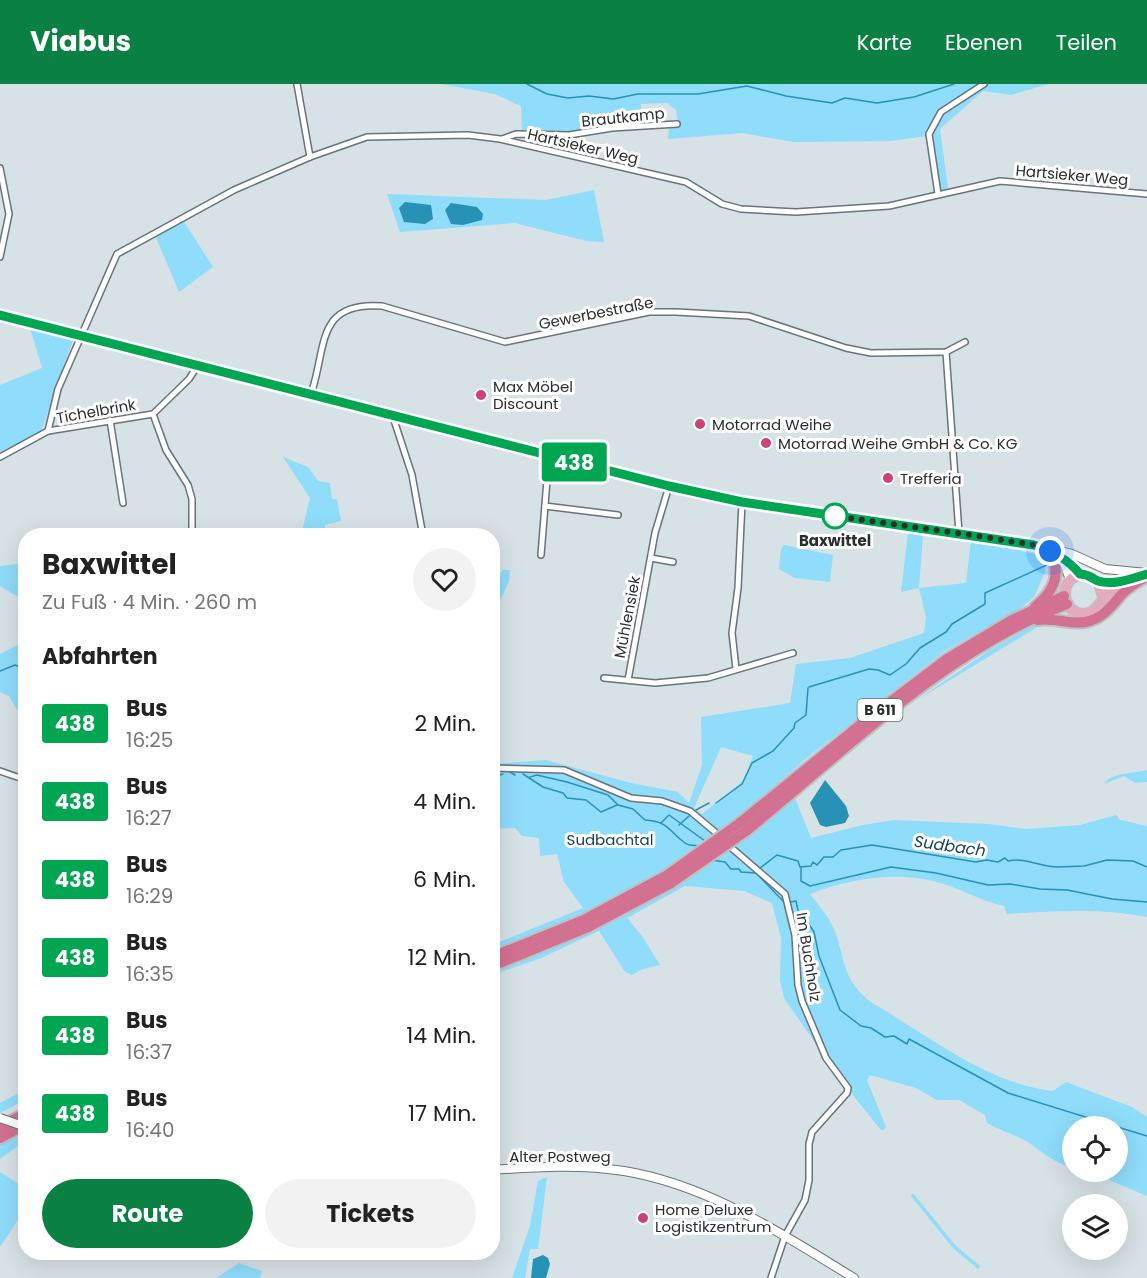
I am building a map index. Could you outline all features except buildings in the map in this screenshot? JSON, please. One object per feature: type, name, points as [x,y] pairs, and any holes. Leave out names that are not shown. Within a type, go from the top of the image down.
[{"type":"highway","name":"B 611","points":[[1030,611],[1051,591],[1056,581],[1058,571],[1048,550]]},
{"type":"highway","name":"B 611","points":[[1021,626],[1049,618],[1074,623],[1095,619],[1105,614],[1122,594],[1147,574]]},
{"type":"highway","name":"B 611","points":[[743,827],[906,689],[982,636],[1030,611],[1065,600]]},
{"type":"highway","name":"B 611","points":[[500,963],[588,927],[668,879],[743,827],[958,663],[1065,600]]},
{"type":"highway","name":"B 611","points":[[500,954],[584,920],[668,879]]},
{"type":"highway","points":[[0,1127],[18,1117]]},
{"type":"highway","points":[[0,1138],[18,1129]]},
{"type":"main road","points":[[0,315],[669,486],[742,502],[959,533],[1048,550],[1062,550],[1105,569],[1147,574]]},
{"type":"main road","points":[[1048,550],[1080,574],[1090,575],[1098,581],[1120,582],[1147,574]]},
{"type":"main road","points":[[1063,560],[1070,580],[1065,600],[1075,611],[1090,612],[1099,606],[1103,597],[1120,582]]},
{"type":"main road","points":[[1070,580],[1080,574]]},
{"type":"main road","points":[[1098,581],[1103,597]]},
{"type":"main road","points":[[0,1118],[18,1123]]},
{"type":"main road","name":"Alter Postweg","points":[[500,1170],[544,1167],[626,1171],[670,1182],[718,1200],[785,1236],[854,1278]]},
{"type":"street","points":[[297,84],[310,157]]},
{"type":"street","points":[[938,194],[929,134],[941,112],[984,84]]},
{"type":"street","name":"Brautkamp","points":[[500,139],[516,134],[569,135],[612,128],[677,124]]},
{"type":"street","name":"Hartsieker Weg","points":[[81,335],[110,267],[117,254],[125,248],[234,190],[310,157],[367,137],[468,135],[500,139],[686,182],[722,204],[741,209],[796,212],[889,206],[1000,181],[1147,194]]},
{"type":"street","points":[[0,168],[9,214],[0,257]]},
{"type":"street","name":"Gewerbestraße","points":[[311,394],[326,330],[332,320],[347,309],[364,305],[382,306],[505,342],[649,312],[702,312],[749,316],[846,348],[871,353],[946,352],[966,342]]},
{"type":"street","name":"Tichelbrink","points":[[48,431],[58,389],[81,335]]},
{"type":"street","points":[[946,352],[959,533]]},
{"type":"street","name":"Tichelbrink","points":[[0,457],[48,431],[153,414],[189,378],[198,365]]},
{"type":"street","points":[[153,414],[166,450],[188,485],[192,499],[192,528]]},
{"type":"street","points":[[392,414],[412,475],[422,528]]},
{"type":"street","points":[[110,420],[123,503]]},
{"type":"street","points":[[541,555],[549,455]]},
{"type":"street","name":"Mühlensiek","points":[[628,680],[651,558],[669,486]]},
{"type":"street","points":[[736,669],[732,633],[738,588],[742,502]]},
{"type":"street","points":[[545,506],[618,515]]},
{"type":"street","name":"Mühlensiek","points":[[651,558],[673,562]]},
{"type":"street","name":"Mühlensiek","points":[[604,678],[656,682],[708,678],[793,652]]},
{"type":"street","name":"Im Buchholz","points":[[500,768],[564,770],[631,798],[662,801],[690,811],[784,894],[795,935],[798,985],[802,1001],[826,1059],[848,1088],[848,1093],[812,1132],[808,1144],[809,1180],[806,1200],[785,1236]]},
{"type":"street","points":[[0,771],[18,777]]},
{"type":"street","points":[[771,1278],[785,1236]]},
{"type":"green space","points":[[441,84],[1048,84],[1011,95],[983,91],[940,129],[948,189],[939,192],[927,136],[891,141],[793,142],[742,133],[668,139],[669,126],[678,125],[676,110],[667,103],[641,104],[641,123],[568,133],[522,133],[521,106],[495,94]]},
{"type":"green space","points":[[594,190],[604,242],[586,241],[515,223],[400,232],[387,194],[546,200]]},
{"type":"green space","points":[[183,220],[213,267],[179,292],[155,235]]},
{"type":"green space","points":[[30,328],[73,340],[41,432],[0,452],[0,385],[42,368]]},
{"type":"green space","points":[[283,457],[308,467],[318,481],[330,483],[332,499],[337,499],[341,521],[325,525],[325,528],[303,528],[310,498]]},
{"type":"green space","points":[[908,533],[923,534],[919,588],[901,592]]},
{"type":"green space","name":"Sudbachtal","points":[[971,540],[1044,556],[1045,572],[1034,597],[1020,609],[945,651],[808,757],[737,819],[730,849],[795,798],[811,838],[894,820],[988,824],[1026,829],[1080,825],[1116,815],[1120,820],[1147,826],[1147,917],[1095,911],[1007,914],[1004,906],[947,885],[913,878],[861,880],[810,894],[834,929],[851,980],[872,1003],[959,1056],[1004,1079],[1053,1091],[1066,1082],[1132,1107],[1147,1117],[1147,1196],[1114,1182],[1128,1182],[1128,1116],[1062,1116],[1062,1164],[1025,1140],[987,1123],[985,1115],[959,1100],[937,1100],[916,1088],[870,1075],[867,1080],[886,1127],[881,1130],[844,1084],[784,998],[780,980],[781,938],[772,903],[744,891],[685,886],[627,918],[642,936],[660,965],[643,969],[632,975],[625,972],[599,931],[541,958],[500,972],[500,966],[590,932],[674,888],[661,873],[582,915],[500,947],[500,942],[583,908],[564,882],[557,854],[540,856],[539,838],[522,836],[515,828],[500,829],[500,763],[546,760],[631,783],[678,792],[689,803],[702,765],[701,717],[790,703],[796,664],[850,658],[924,633],[926,617],[919,588],[966,583]],"holes":[[[721,747],[753,756],[743,781],[702,814],[694,808]]]},
{"type":"green space","points":[[784,545],[833,555],[830,582],[795,578],[779,569],[781,549]]},
{"type":"green space","points":[[18,564],[18,597],[0,586],[0,566]]},
{"type":"green space","points":[[503,570],[510,570],[509,581],[500,601],[500,574]]},
{"type":"green space","points":[[1039,622],[1044,623],[914,702],[990,650]]},
{"type":"green space","points":[[18,645],[18,711],[9,696],[0,692],[0,654]]},
{"type":"green space","points":[[1147,770],[1147,782],[1135,783],[1124,776],[1104,784],[1117,775]]},
{"type":"green space","points":[[18,1094],[18,1104],[0,1113],[0,1103]]},
{"type":"green space","points":[[18,1136],[18,1146],[0,1159],[0,1145]]},
{"type":"green space","points":[[0,1172],[18,1184],[18,1220],[0,1247]]},
{"type":"green space","points":[[547,1177],[538,1249],[530,1249],[525,1278],[512,1278],[530,1226],[538,1181]]},
{"type":"green space","points":[[913,1193],[956,1246],[980,1266],[978,1269],[953,1248],[911,1196]]},
{"type":"green space","points":[[239,1263],[262,1271],[260,1278],[216,1278]]},
{"type":"shaded area","points":[[405,202],[431,205],[433,219],[425,224],[404,222],[399,208]]},
{"type":"shaded area","points":[[451,203],[477,207],[483,214],[482,220],[463,225],[451,224],[445,210]]},
{"type":"shaded area","points":[[825,780],[846,806],[849,816],[845,823],[826,827],[820,825],[810,803]]},
{"type":"shaded area","points":[[543,1255],[548,1258],[550,1264],[546,1278],[531,1278],[533,1259]]},
{"type":"waterway","points":[[527,84],[547,94],[568,98],[589,96],[613,99],[638,94],[698,94],[747,86],[786,96],[832,103],[845,98],[877,103],[914,97],[954,84]]},
{"type":"waterway","points":[[809,687],[869,669],[890,675],[906,664],[920,648],[946,632],[952,624],[985,604],[985,593],[1049,564]]},
{"type":"waterway","name":"Sudbach","points":[[0,671],[15,665],[18,666]]},
{"type":"waterway","points":[[716,803],[742,784],[752,763],[773,751],[794,728],[795,723],[806,715],[808,688]]},
{"type":"waterway","name":"Sudbach","points":[[510,772],[515,775]]},
{"type":"waterway","name":"Sudbach","points":[[523,774],[543,787],[563,793],[567,798],[586,800],[601,812],[617,805]]},
{"type":"waterway","name":"Sudbach","points":[[530,777],[537,775],[608,795],[618,805],[633,809],[645,820],[668,827],[687,844],[698,846]]},
{"type":"waterway","points":[[696,810],[709,803]]},
{"type":"waterway","name":"Sudbach","points":[[661,823],[669,815],[705,841]]},
{"type":"waterway","points":[[679,825],[689,816]]},
{"type":"waterway","name":"Sudbach","points":[[760,868],[777,855],[798,861],[800,867],[811,866],[813,862],[817,865],[824,857],[833,857],[841,850],[872,845],[976,862],[987,860],[998,862],[1005,858],[1008,861],[1021,860],[1058,867],[1084,866],[1107,860],[1133,861],[1147,867]]},
{"type":"waterway","name":"Sudbach","points":[[712,860],[725,862],[731,869],[755,873]]},
{"type":"waterway","points":[[801,868],[801,881],[810,886],[891,867],[936,873],[988,885],[1010,884],[1040,889],[1067,890],[1112,899],[1147,902]]},
{"type":"waterway","points":[[756,873],[784,902]]},
{"type":"waterway","points":[[790,902],[796,901],[799,915],[807,921],[814,932],[819,956],[840,1010],[861,1026],[871,1028],[885,1037],[894,1036],[907,1044],[909,1039],[1008,1093],[1147,1136]]},
{"type":"bus line","name":"438","points":[[0,315],[669,486],[742,502],[1034,545],[1045,548],[1072,565],[1080,574],[1090,575],[1098,581],[1120,582],[1147,574]]},
{"type":"place","name":"Max Möbel Discount","points":[[481,395]]},
{"type":"place","name":"Motorrad Weihe","points":[[700,424]]},
{"type":"place","name":"Motorrad Weihe GmbH & Co. KG","points":[[766,443]]},
{"type":"place","name":"Trefferia","points":[[888,478]]},
{"type":"place","name":"Baxwittel","points":[[835,516]]},
{"type":"place","name":"Home Deluxe Logistikzentrum","points":[[643,1218]]},
{"type":"route","points":[[835,516],[827,515],[1034,545],[1050,551]]}]
